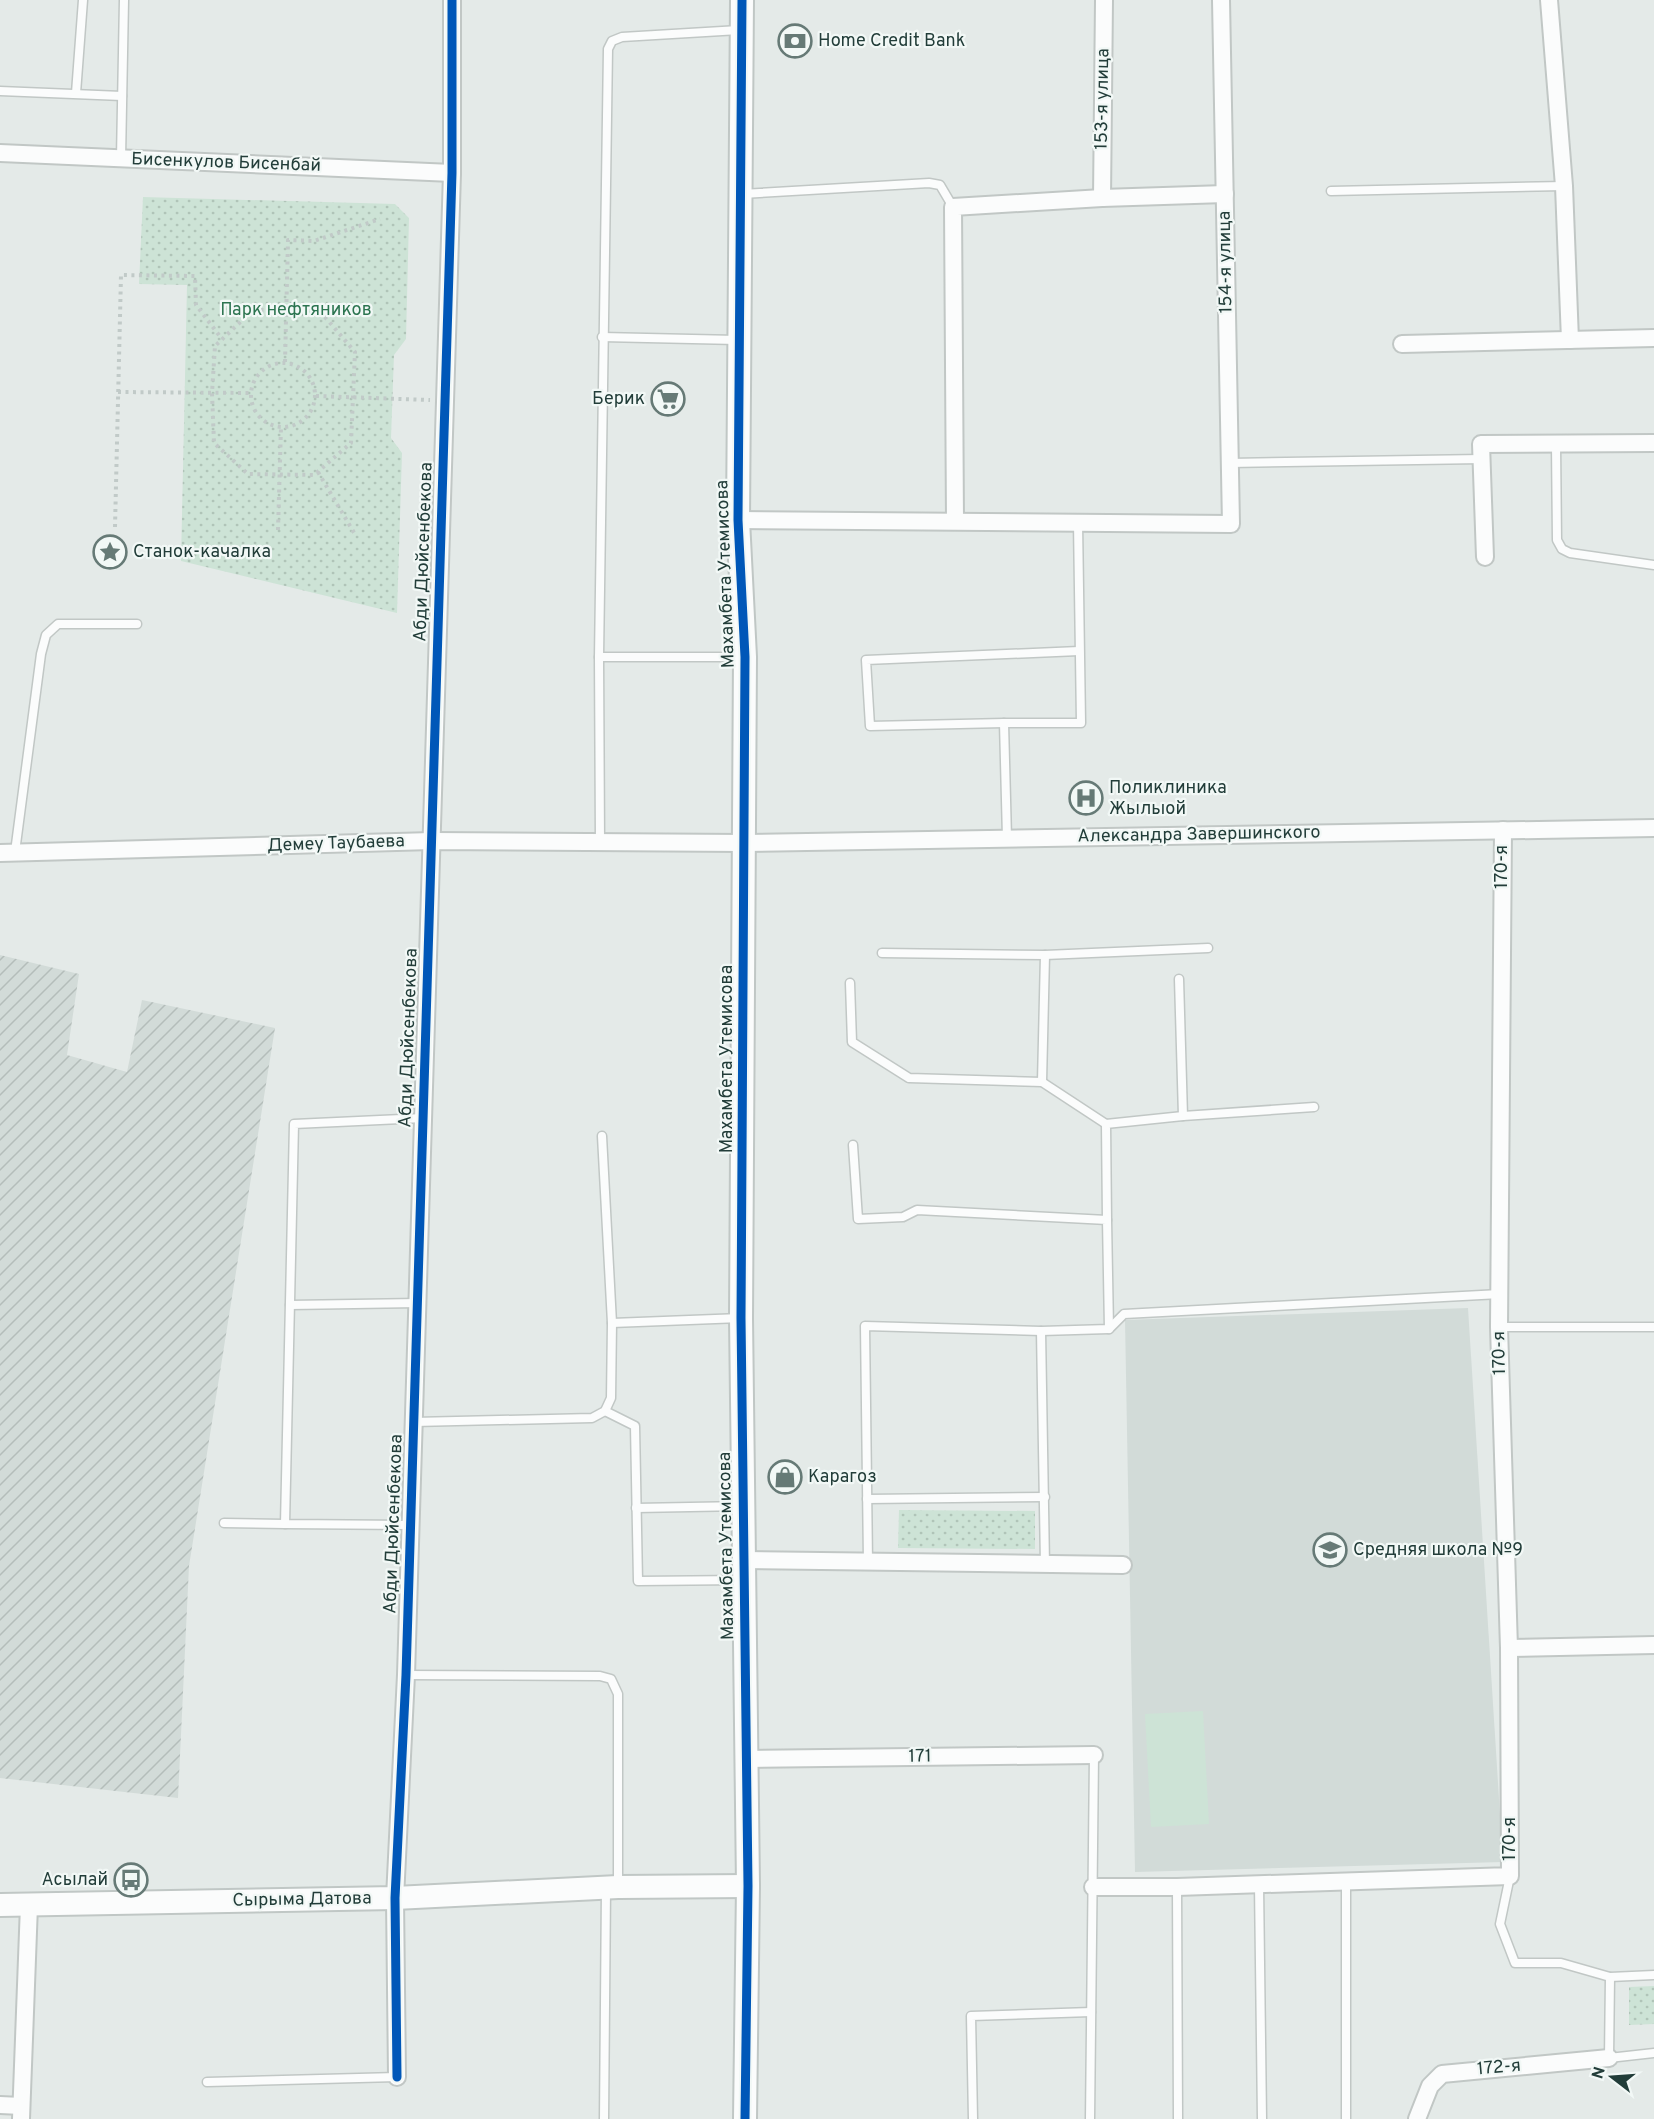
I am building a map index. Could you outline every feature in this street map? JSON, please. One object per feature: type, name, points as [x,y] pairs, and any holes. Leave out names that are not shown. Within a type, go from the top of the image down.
[{"type":"street","name":"Абди Дюйсенбекова","points":[[397,2077],[395,1898],[406,1675],[432,842],[452,173],[452,0]]},
{"type":"street","name":"Махамбета Утемисова","points":[[742,0],[738,520],[745,657],[741,1318],[748,1886],[745,2119]]},
{"type":"street","name":"153-я улица","points":[[1102,198],[1104,0]]},
{"type":"street","name":"154-я улица","points":[[1078,523],[1231,524],[1221,0]]},
{"type":"street","points":[[1549,0],[1564,186],[1570,340]]},
{"type":"street","name":"Бисенкулов Бисенбай","points":[[0,153],[452,173]]},
{"type":"street","points":[[955,521],[953,207],[1102,198],[1225,194]]},
{"type":"street","points":[[1402,344],[1654,338]]},
{"type":"street","points":[[1485,557],[1481,444],[1654,443]]},
{"type":"street","points":[[738,520],[1078,523]]},
{"type":"street","name":"Александра Завершинского","points":[[745,843],[1654,828]]},
{"type":"street","name":"170-я","points":[[1503,830],[1499,1327],[1509,1648],[1510,1876]]},
{"type":"street","name":"Демеу Таубаева","points":[[8,853],[432,842],[745,843]]},
{"type":"street","points":[[744,1570],[868,1562],[1123,1566]]},
{"type":"street","points":[[1509,1648],[1654,1645]]},
{"type":"street","name":"171","points":[[746,1759],[1094,1755]]},
{"type":"street","points":[[1093,1887],[1259,1885],[1510,1876]]},
{"type":"street","name":"Сырыма Датова","points":[[0,1905],[395,1898],[612,1887],[748,1886]]},
{"type":"street","points":[[0,2105],[21,2112],[29,1905]]},
{"type":"street","name":"172-я","points":[[1417,2119],[1430,2086],[1442,2074],[1610,2058]]},
{"type":"lane","points":[[76,93],[83,0]]},
{"type":"lane","points":[[121,158],[124,0]]},
{"type":"lane","points":[[600,842],[602,337],[608,48],[612,41],[622,37],[741,30]]},
{"type":"lane","points":[[0,91],[122,96]]},
{"type":"lane","points":[[741,194],[929,183],[940,185],[953,207]]},
{"type":"lane","points":[[1331,191],[1564,186]]},
{"type":"lane","points":[[602,337],[740,340]]},
{"type":"lane","points":[[1556,445],[1557,540],[1562,549],[1570,553],[1654,565]]},
{"type":"lane","points":[[1230,463],[1482,459]]},
{"type":"lane","points":[[1078,523],[1078,651],[1081,723],[870,726],[866,660],[1078,651]]},
{"type":"lane","points":[[8,853],[46,635],[58,624],[137,624]]},
{"type":"lane","points":[[599,657],[745,657]]},
{"type":"lane","points":[[1004,723],[1008,838]]},
{"type":"lane","points":[[882,953],[1045,955],[1208,948]]},
{"type":"lane","points":[[1042,1082],[1045,955]]},
{"type":"lane","points":[[1179,979],[1183,1116]]},
{"type":"lane","points":[[850,983],[852,1042],[909,1078],[1042,1082],[1106,1124],[1314,1107]]},
{"type":"lane","points":[[285,1524],[294,1124],[423,1118]]},
{"type":"lane","points":[[1106,1124],[1109,1329]]},
{"type":"lane","points":[[414,1422],[592,1418],[605,1411],[611,1398],[612,1323],[602,1136]]},
{"type":"lane","points":[[853,1145],[858,1219],[903,1217],[918,1210],[1107,1220]]},
{"type":"lane","points":[[868,1562],[865,1326],[1041,1331],[1109,1329],[1124,1314],[1500,1294]]},
{"type":"lane","points":[[290,1305],[418,1303]]},
{"type":"lane","points":[[612,1323],[741,1318]]},
{"type":"lane","points":[[1499,1327],[1654,1326]]},
{"type":"lane","points":[[1041,1331],[1045,1565]]},
{"type":"lane","points":[[605,1411],[635,1426],[638,1581],[744,1570]]},
{"type":"lane","points":[[867,1499],[1045,1497]]},
{"type":"lane","points":[[636,1508],[744,1506]]},
{"type":"lane","points":[[224,1523],[411,1525]]},
{"type":"lane","points":[[406,1675],[600,1676],[611,1679],[618,1694],[604,2119]]},
{"type":"lane","points":[[1090,2119],[1094,1755]]},
{"type":"lane","points":[[1510,1876],[1500,1924],[1515,1964],[1561,1963],[1610,1977],[1654,1975]]},
{"type":"lane","points":[[1346,1882],[1346,2119]]},
{"type":"lane","points":[[1259,1885],[1262,2119]]},
{"type":"lane","points":[[1177,1887],[1178,2119]]},
{"type":"lane","points":[[1610,1977],[1610,2058],[1654,2053]]},
{"type":"lane","points":[[973,2119],[971,2016],[1091,2012]]},
{"type":"lane","points":[[207,2082],[397,2077]]},
{"type":"path","points":[[285,362],[288,240],[314,241],[380,219]]},
{"type":"path","points":[[115,526],[121,275],[195,276],[196,305],[222,339]]},
{"type":"path","points":[[253,310],[285,310],[319,310],[355,352],[351,442],[314,476],[248,474],[214,443],[212,393],[215,346],[253,310]]},
{"type":"path","points":[[285,362],[303,369],[315,386],[316,396],[313,408],[307,417],[298,424],[281,427],[265,422],[257,415],[250,393],[257,374],[265,367],[285,362]]},
{"type":"path","points":[[118,392],[250,393]]},
{"type":"path","points":[[316,396],[445,400]]},
{"type":"path","points":[[278,530],[281,427]]},
{"type":"path","points":[[318,472],[356,536]]},
{"type":"shaded area","points":[[0,955],[79,974],[67,1055],[127,1072],[142,1000],[275,1028],[189,1566],[178,1798],[0,1778]]},
{"type":"shaded area","points":[[1468,1308],[1503,1862],[1135,1872],[1125,1320]]},
{"type":"green space","name":"Парк нефтяников","points":[[143,197],[395,204],[409,218],[406,339],[394,355],[391,438],[402,453],[397,613],[181,561],[187,285],[139,284]]},
{"type":"green space","points":[[899,1510],[1035,1511],[1035,1549],[898,1548]]},
{"type":"green space","points":[[1203,1711],[1209,1824],[1151,1827],[1145,1714]]},
{"type":"green space","points":[[1654,1986],[1654,2024],[1629,2025],[1629,1987]]},
{"type":"cycle path","points":[[397,2077],[395,1898],[406,1675],[452,173],[452,0]]},
{"type":"cycle path","points":[[742,0],[738,520],[745,657],[741,1318],[748,1886],[745,2119]]},
{"type":"place","name":"Home Credit Bank","points":[[795,41]]},
{"type":"place","name":"Берик","points":[[668,399]]},
{"type":"place","name":"Станок-качалка","points":[[110,552]]},
{"type":"place","name":"Поликлиника Жылыой","points":[[1086,798]]},
{"type":"place","name":"Карагоз","points":[[785,1477]]},
{"type":"place","name":"Средняя школа №9","points":[[1330,1550]]},
{"type":"place","name":"Асылай","points":[[131,1880]]}]
